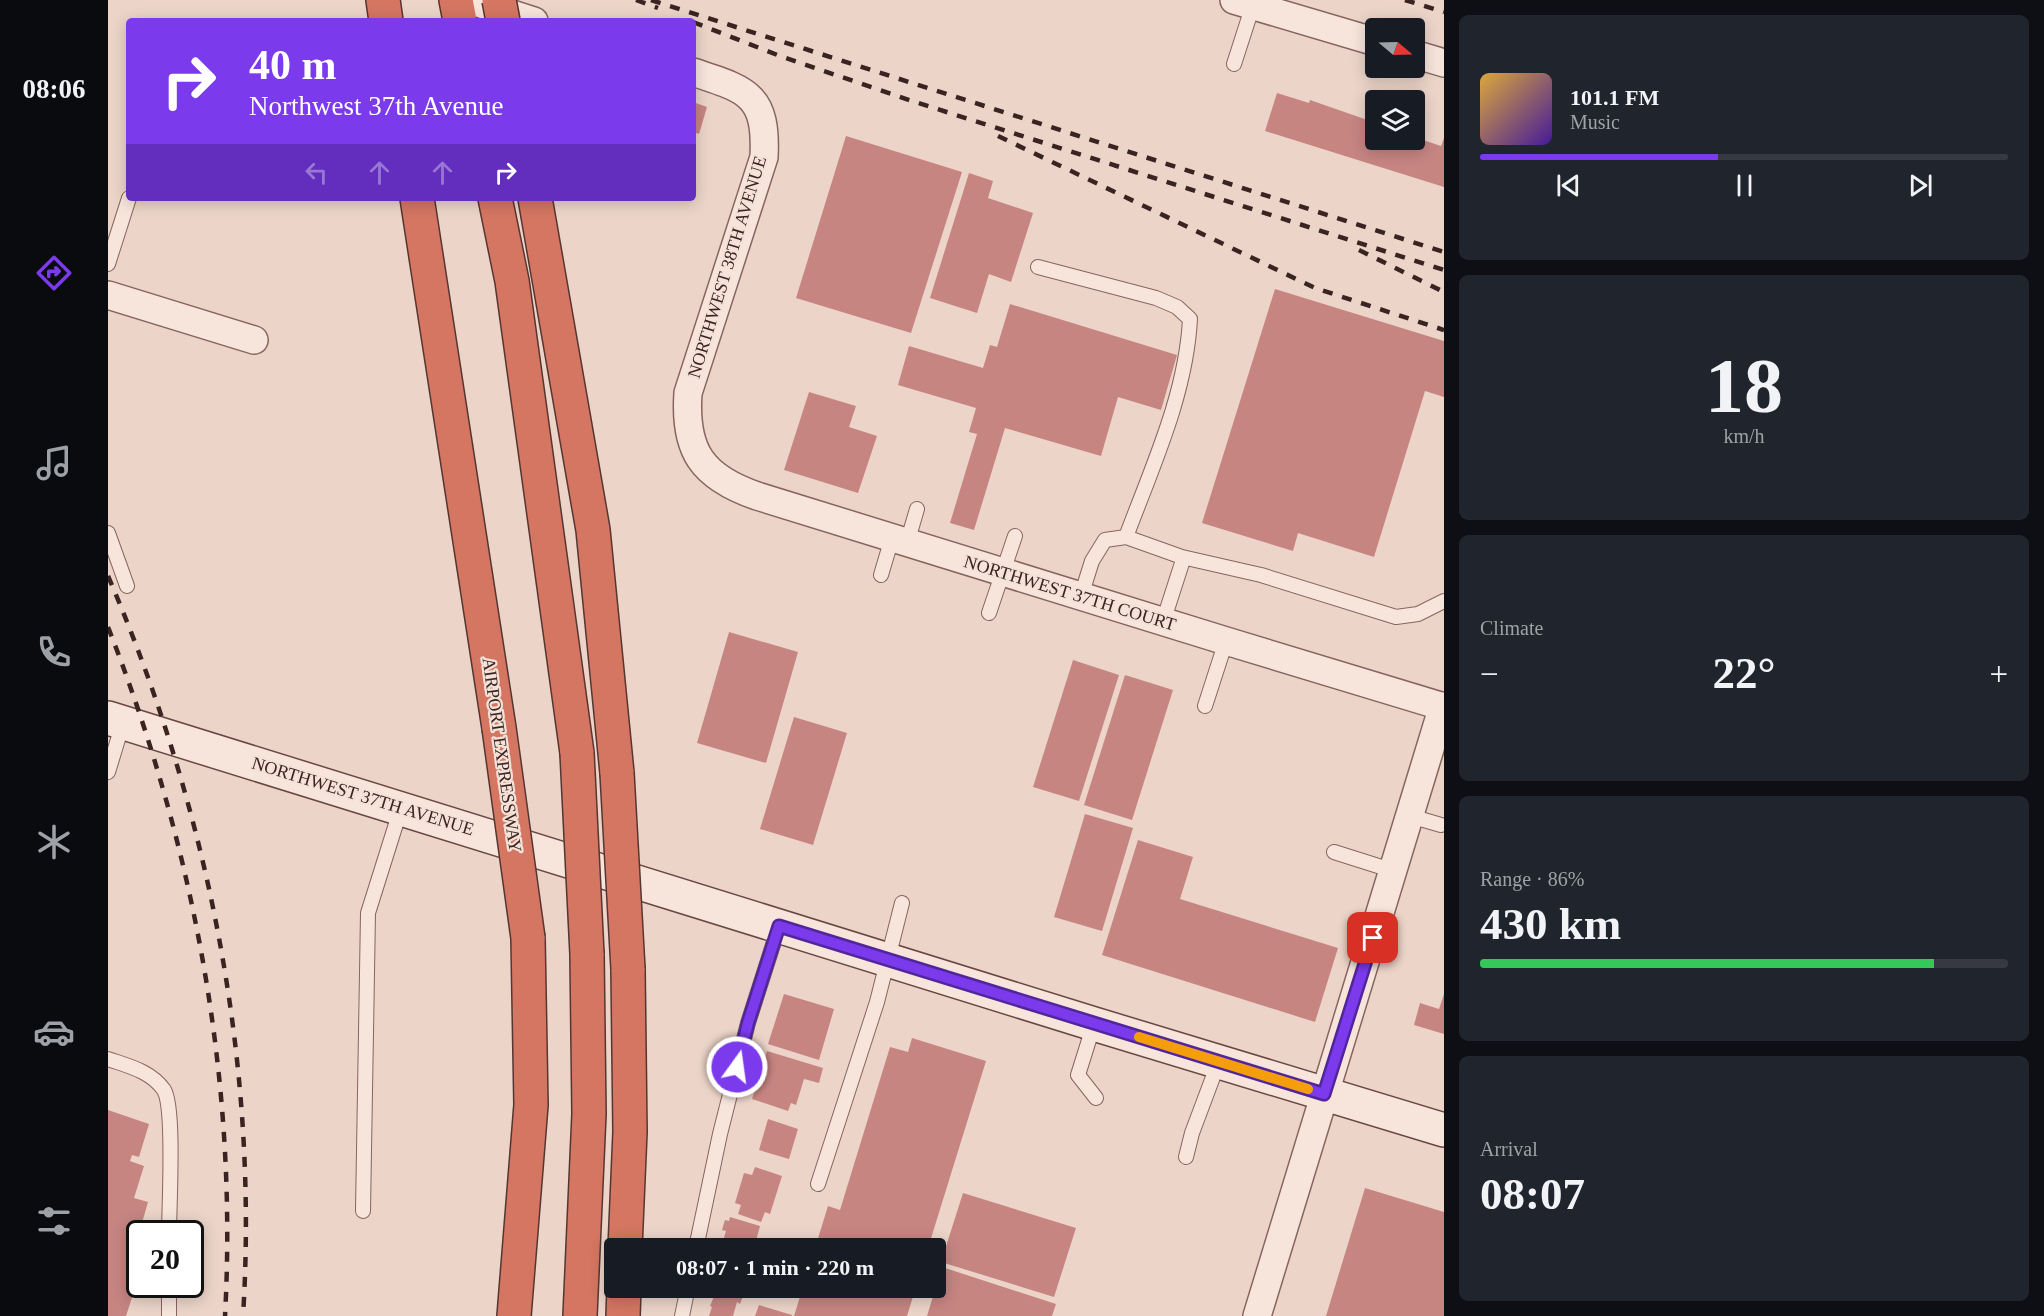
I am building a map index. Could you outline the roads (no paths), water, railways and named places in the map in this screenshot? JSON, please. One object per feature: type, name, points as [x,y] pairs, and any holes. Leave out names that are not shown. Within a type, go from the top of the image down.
[{"type":"highway","points":[[383,0],[386,18]]},
{"type":"highway","points":[[456,0],[459,18]]},
{"type":"highway","points":[[499,0],[502,18]]},
{"type":"highway","name":"AIRPORT EXPRESSWAY","points":[[417,201],[499,728],[528,938],[531,1105],[514,1316]]},
{"type":"highway","points":[[496,201],[512,281],[577,753],[586,954],[589,1114],[580,1316]]},
{"type":"highway","points":[[536,201],[593,530],[617,773],[628,969],[630,1132],[626,1238]]},
{"type":"highway","points":[[623,1316],[624,1298]]},
{"type":"street","points":[[468,0],[525,18]]},
{"type":"street","points":[[1243,3],[1365,39]]},
{"type":"street","points":[[1425,57],[1444,63]]},
{"type":"street","name":"NORTHWEST 38TH AVENUE","points":[[696,73],[736,86],[749,97],[760,111],[765,133],[764,157],[688,393],[686,413],[689,434],[703,464]]},
{"type":"street","points":[[108,295],[254,340]]},
{"type":"street","name":"NORTHWEST 37TH COURT","points":[[703,464],[724,483],[741,490],[899,541],[1443,706]]},
{"type":"street","points":[[1257,1316],[1443,706]]},
{"type":"street","name":"NORTHWEST 37TH AVENUE","points":[[116,720],[1094,1024],[1444,1130]]},
{"type":"lane","points":[[1234,64],[1243,3]]},
{"type":"lane","points":[[108,264],[128,201]]},
{"type":"lane","points":[[1038,267],[1155,298],[1177,307],[1190,320],[1188,346],[1179,389],[1126,537]]},
{"type":"lane","points":[[881,575],[917,509]]},
{"type":"lane","points":[[108,533],[127,586]]},
{"type":"lane","points":[[989,613],[1015,536]]},
{"type":"lane","points":[[1081,596],[1092,561],[1105,540],[1126,537],[1182,557],[1261,575],[1396,617],[1418,614],[1444,601]]},
{"type":"lane","points":[[1164,622],[1182,557]]},
{"type":"lane","points":[[1205,706],[1226,641]]},
{"type":"lane","points":[[108,772],[116,720]]},
{"type":"lane","points":[[363,1211],[368,913],[401,808]]},
{"type":"lane","points":[[1410,816],[1441,825]]},
{"type":"lane","points":[[1334,852],[1394,871]]},
{"type":"lane","points":[[818,1184],[877,1002],[902,903]]},
{"type":"lane","points":[[698,1238],[720,1134],[748,1023],[779,926]]},
{"type":"lane","points":[[1094,1024],[1078,1075],[1096,1098]]},
{"type":"lane","points":[[108,1059],[146,1073],[164,1091],[170,1125],[170,1220]]},
{"type":"lane","points":[[1186,1156],[1192,1132],[1220,1061]]},
{"type":"lane","points":[[169,1316],[170,1298]]},
{"type":"lane","points":[[682,1316],[686,1298]]},
{"type":"railway","points":[[636,0],[658,8]]},
{"type":"railway","points":[[651,0],[1444,252]]},
{"type":"railway","points":[[1405,0],[1444,12]]},
{"type":"railway","points":[[696,23],[780,56],[912,101],[1444,270]]},
{"type":"railway","points":[[998,136],[1315,288],[1444,330]]},
{"type":"railway","points":[[1359,250],[1444,292]]},
{"type":"railway","points":[[108,576],[143,664],[174,754],[199,845],[219,938],[234,1032],[243,1126],[246,1221],[243,1316]]},
{"type":"railway","points":[[108,627],[138,710],[164,794],[186,879],[204,966],[216,1052],[224,1140],[227,1228],[225,1316]]}]
